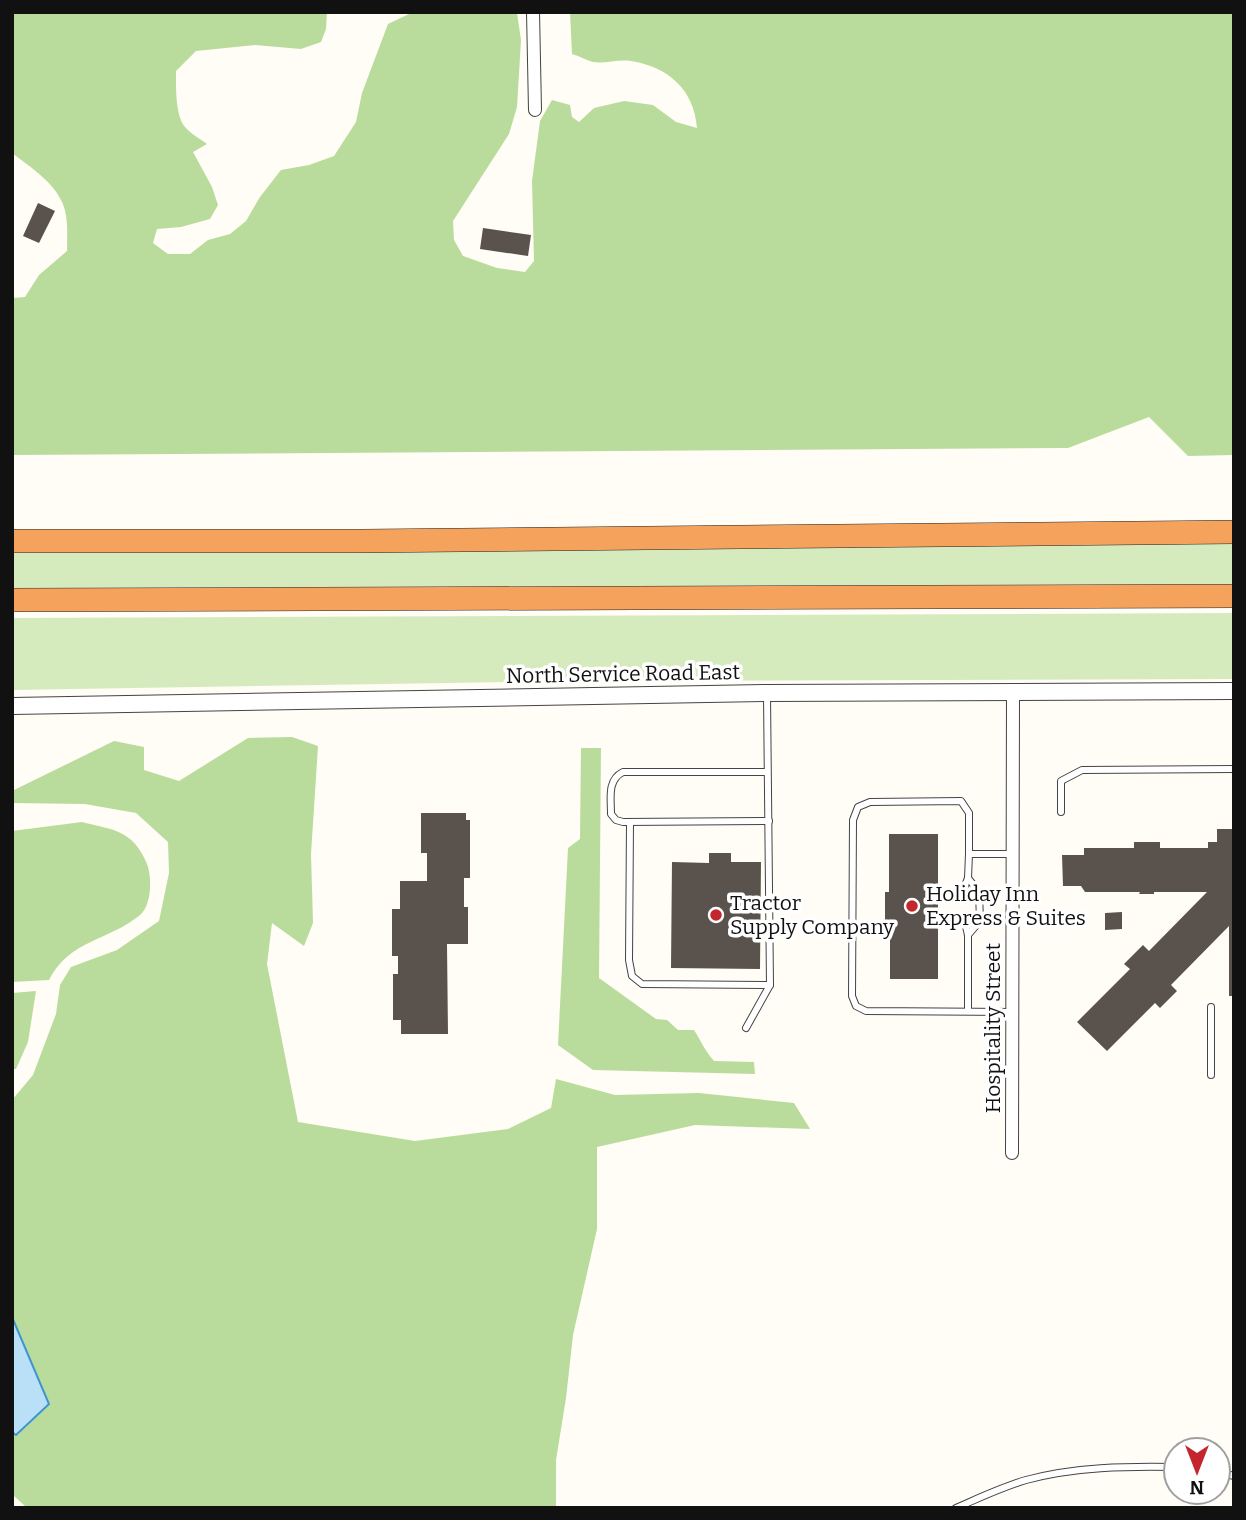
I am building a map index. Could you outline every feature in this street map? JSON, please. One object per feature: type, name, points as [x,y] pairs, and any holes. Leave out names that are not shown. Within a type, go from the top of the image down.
[{"type":"highway","points":[[12,541],[362,541],[1234,533]]},
{"type":"highway","points":[[12,600],[1234,596]]},
{"type":"street","points":[[533,12],[535,110]]},
{"type":"street","name":"North Service Road East","points":[[12,706],[767,693],[1234,691]]},
{"type":"street","name":"Hospitality Street","points":[[1012,1153],[1013,692]]},
{"type":"lane","points":[[746,1028],[770,985],[767,693]]},
{"type":"lane","points":[[1061,812],[1061,781],[1082,770],[1234,769]]},
{"type":"lane","points":[[767,772],[623,772],[611,782],[611,814],[616,820],[630,822],[769,821]]},
{"type":"lane","points":[[964,888],[968,878],[969,813],[961,802],[870,802],[858,807],[853,820],[852,996],[856,1006],[866,1011],[1012,1012]]},
{"type":"lane","points":[[630,822],[629,960],[632,976],[642,984],[770,985]]},
{"type":"lane","points":[[968,854],[1012,853]]},
{"type":"lane","points":[[968,878],[979,892],[980,921],[968,935]]},
{"type":"lane","points":[[964,918],[968,935],[968,1011]]},
{"type":"lane","points":[[1211,1007],[1211,1075]]},
{"type":"lane","points":[[956,1508],[997,1490],[1046,1475],[1088,1470],[1162,1467]]},
{"type":"green space","points":[[12,12],[327,12],[326,29],[321,42],[301,49],[255,45],[196,51],[176,71],[179,115],[187,129],[207,144],[193,152],[212,187],[218,205],[210,219],[181,227],[157,229],[153,243],[168,254],[190,254],[208,240],[230,234],[246,221],[281,170],[309,165],[334,156],[356,122],[362,93],[388,24],[420,12],[517,13],[521,40],[517,107],[509,134],[453,221],[454,240],[463,256],[497,268],[525,272],[534,261],[532,181],[540,121],[552,100],[570,105],[572,117],[579,122],[594,108],[624,101],[653,105],[676,122],[697,128],[695,114],[685,91],[667,75],[631,61],[593,62],[572,54],[570,12],[1234,12],[1234,455],[1188,456],[1149,417],[1068,448],[12,455],[12,298],[25,297],[39,275],[67,251],[67,232],[65,212],[57,193],[40,174],[12,153]]},
{"type":"green space","points":[[1234,543],[1234,584],[12,588],[12,549]]},
{"type":"green space","points":[[1234,613],[1234,679],[569,681],[12,690],[12,618]]},
{"type":"green space","points":[[292,737],[318,746],[311,854],[313,923],[304,946],[272,923],[267,964],[298,1122],[415,1141],[508,1129],[551,1108],[556,1079],[615,1095],[699,1093],[794,1103],[810,1129],[695,1125],[597,1147],[597,1229],[573,1335],[556,1460],[556,1508],[27,1508],[12,1494],[12,1432],[16,1434],[49,1403],[12,1317],[12,1100],[33,1075],[56,1014],[60,985],[71,967],[117,950],[159,921],[169,873],[168,842],[136,813],[85,804],[12,803],[12,791],[114,741],[144,747],[144,770],[179,781],[248,738]]},
{"type":"green space","points":[[581,748],[601,748],[599,978],[656,1019],[667,1020],[678,1030],[694,1030],[714,1061],[754,1062],[755,1074],[593,1070],[558,1045],[568,848],[580,839]]},
{"type":"green space","points":[[82,822],[121,833],[135,844],[149,870],[150,891],[147,905],[140,915],[128,924],[68,956],[49,980],[12,982],[12,831]]},
{"type":"green space","points":[[36,991],[28,1042],[16,1069],[12,1069],[12,993]]},
{"type":"water","points":[[12,1317],[49,1404],[16,1435],[12,1432]]},
{"type":"building","points":[[38,203],[55,211],[39,243],[23,236]]},
{"type":"building","points":[[483,228],[531,235],[528,256],[480,249]]},
{"type":"building","points":[[421,813],[466,813],[466,820],[470,820],[470,878],[464,878],[464,907],[468,907],[468,944],[447,944],[448,1034],[401,1034],[401,1020],[393,1020],[393,974],[398,974],[398,956],[392,956],[392,909],[400,909],[400,881],[427,881],[427,853],[421,853]]},
{"type":"building","points":[[1217,829],[1234,829],[1234,996],[1229,996],[1229,926],[1171,985],[1177,991],[1160,1008],[1155,1003],[1107,1051],[1077,1022],[1130,969],[1124,964],[1143,945],[1149,951],[1207,892],[1085,892],[1081,886],[1063,886],[1062,855],[1084,855],[1084,848],[1134,848],[1134,842],[1160,842],[1160,848],[1208,848],[1208,842],[1217,842]]},
{"type":"building","name":"Holiday Inn Express & Suites","points":[[889,834],[938,834],[938,979],[890,979],[890,920],[885,920],[885,892],[889,892]]},
{"type":"building","name":"Tractor Supply Company","points":[[709,853],[731,853],[731,862],[761,862],[760,969],[671,968],[672,862],[709,863]]},
{"type":"building","points":[[1122,912],[1122,929],[1105,930],[1105,913]]},
{"type":"place","name":"Holiday Inn Express & Suites","points":[[912,906]]},
{"type":"place","name":"Tractor Supply Company","points":[[716,915]]}]
